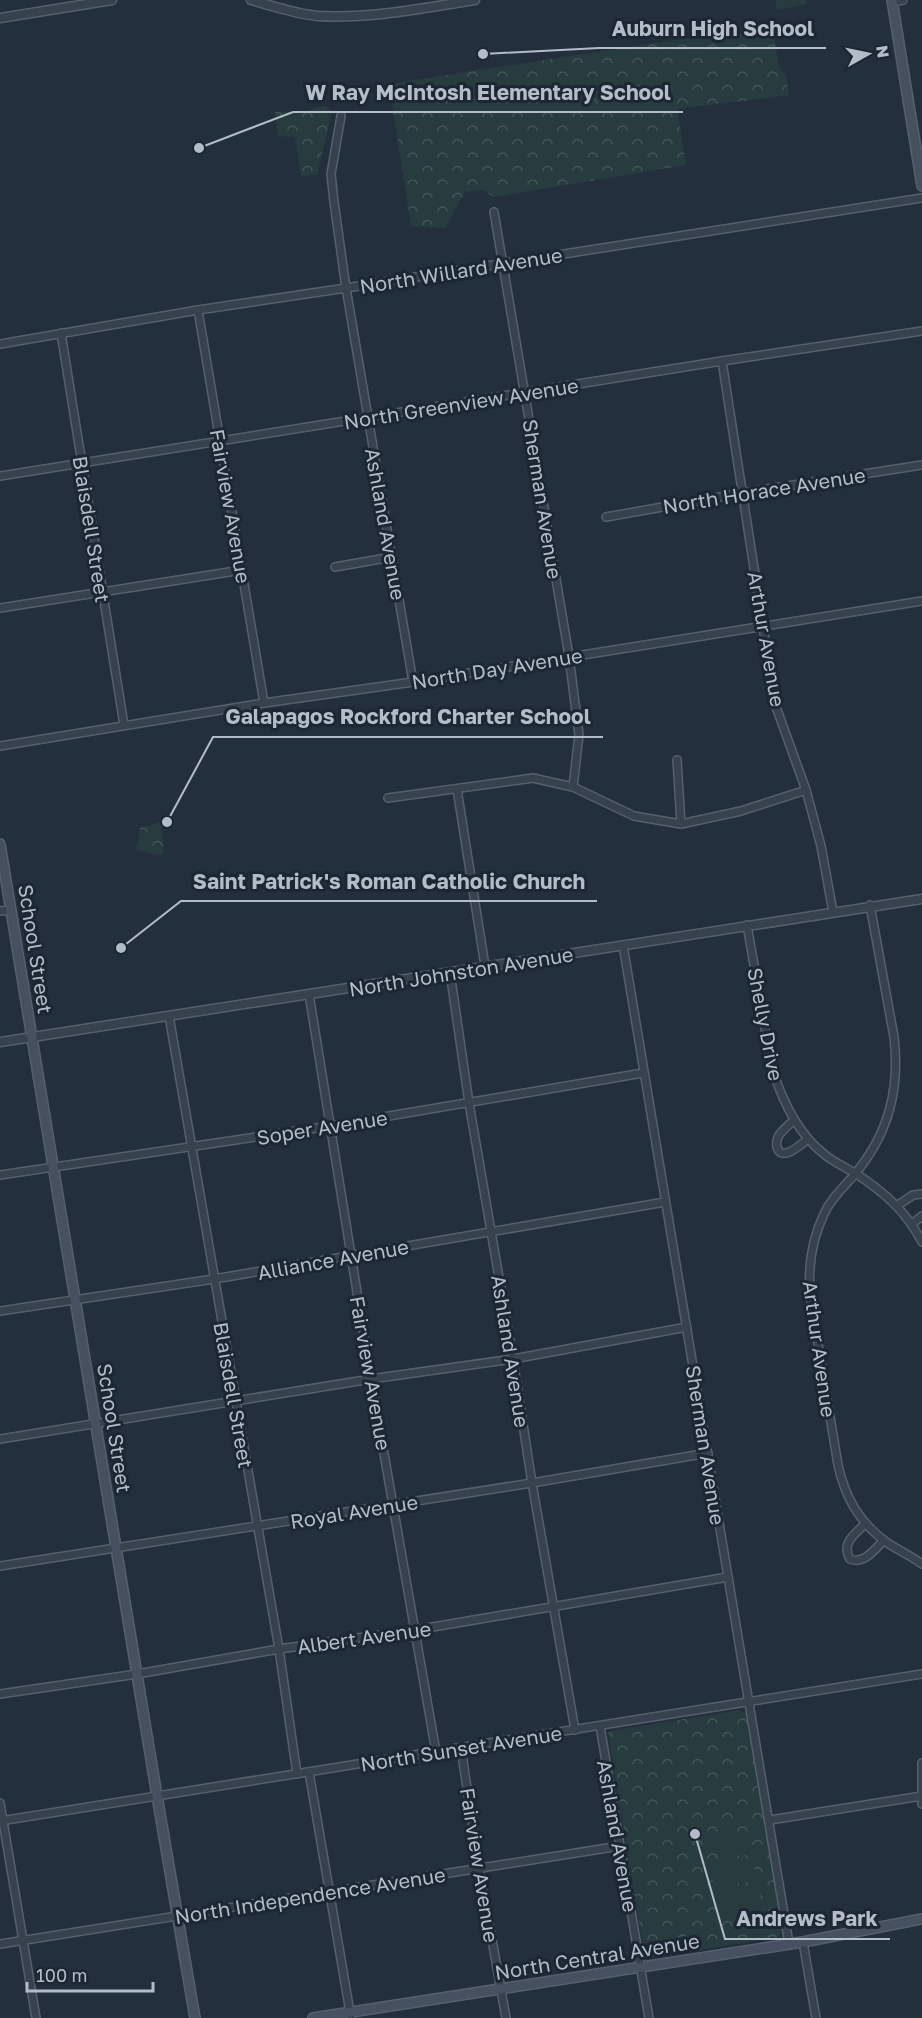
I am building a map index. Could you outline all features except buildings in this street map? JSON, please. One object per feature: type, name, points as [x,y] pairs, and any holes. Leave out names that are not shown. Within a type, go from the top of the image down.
[{"type":"main road","points":[[892,1],[922,186]]},
{"type":"main road","name":"School Street","points":[[0,844],[195,2018]]},
{"type":"main road","name":"North Central Avenue","points":[[313,2018],[351,2015],[803,1942],[922,1919]]},
{"type":"street","points":[[0,18],[112,0]]},
{"type":"street","points":[[250,0],[316,16],[354,17],[475,0]]},
{"type":"street","points":[[892,1],[903,0]]},
{"type":"street","name":"Ashland Avenue","points":[[341,116],[331,174],[346,288],[413,682]]},
{"type":"street","name":"North Willard Avenue","points":[[0,344],[198,310],[922,198]]},
{"type":"street","name":"Sherman Avenue","points":[[494,212],[569,656],[579,735],[573,787]]},
{"type":"street","name":"Fairview Avenue","points":[[198,310],[264,703]]},
{"type":"street","name":"North Greenview Avenue","points":[[0,476],[722,360],[922,331]]},
{"type":"street","name":"Blaisdell Street","points":[[61,333],[124,725]]},
{"type":"street","name":"Arthur Avenue","points":[[722,360],[765,625],[775,704],[806,790],[821,846],[833,912]]},
{"type":"street","name":"North Horace Avenue","points":[[606,517],[922,465]]},
{"type":"street","points":[[335,567],[392,557]]},
{"type":"street","points":[[0,608],[242,570]]},
{"type":"street","name":"North Day Avenue","points":[[0,746],[922,601]]},
{"type":"street","points":[[677,760],[681,824]]},
{"type":"street","points":[[388,798],[533,778],[573,787],[634,816],[681,824],[741,811],[806,790]]},
{"type":"street","points":[[457,789],[485,966]]},
{"type":"street","name":"North Johnston Avenue","points":[[0,1042],[870,905],[922,899]]},
{"type":"street","name":"Arthur Avenue","points":[[870,905],[894,1037],[896,1078],[893,1100],[869,1154],[824,1213],[815,1238],[809,1278],[810,1295],[839,1471],[852,1504],[865,1524],[884,1540],[922,1564]]},
{"type":"street","points":[[0,911],[11,910]]},
{"type":"street","name":"Shelly Drive","points":[[747,925],[772,1068],[778,1088],[794,1119],[808,1139],[825,1155],[855,1173],[898,1205],[922,1242]]},
{"type":"street","name":"Sherman Avenue","points":[[623,945],[789,1944]]},
{"type":"street","name":"Ashland Avenue","points":[[450,972],[469,1103],[575,1730]]},
{"type":"street","name":"Fairview Avenue","points":[[309,994],[371,1379],[436,1752]]},
{"type":"street","name":"Blaisdell Street","points":[[169,1016],[279,1649],[297,1774]]},
{"type":"street","name":"Soper Avenue","points":[[0,1175],[192,1148],[643,1073]]},
{"type":"street","points":[[794,1119],[778,1137],[779,1151],[783,1153],[793,1150],[808,1139]]},
{"type":"street","points":[[898,1205],[913,1195],[922,1194]]},
{"type":"street","name":"Alliance Avenue","points":[[0,1311],[351,1257],[665,1202]]},
{"type":"street","points":[[912,1224],[922,1216]]},
{"type":"street","points":[[0,1439],[371,1379],[513,1359],[687,1327]]},
{"type":"street","name":"Royal Avenue","points":[[0,1566],[532,1483],[708,1453]]},
{"type":"street","points":[[865,1524],[848,1542],[846,1551],[850,1559],[861,1560],[884,1540]]},
{"type":"street","name":"Albert Avenue","points":[[0,1694],[137,1674],[279,1649],[415,1630],[728,1577]]},
{"type":"street","name":"North Sunset Avenue","points":[[1,1821],[922,1674]]},
{"type":"street","name":"Ashland Avenue","points":[[600,1726],[649,2018]]},
{"type":"street","name":"Fairview Avenue","points":[[461,1748],[479,1868],[506,2018]]},
{"type":"street","points":[[770,1820],[922,1799],[922,1763]]},
{"type":"street","points":[[309,1772],[351,2015]]},
{"type":"street","points":[[0,1803],[1,1821],[36,2018]]},
{"type":"street","name":"North Independence Avenue","points":[[0,1944],[178,1918],[620,1846]]},
{"type":"street","points":[[803,1942],[816,2018]]},
{"type":"green space","points":[[775,0],[806,0],[807,4],[777,10]]},
{"type":"green space","points":[[772,25],[779,67],[786,76],[789,95],[677,109],[686,165],[493,197],[484,190],[465,192],[445,228],[411,226],[389,84]]},
{"type":"green space","points":[[325,106],[332,111],[317,175],[301,176],[295,137],[278,136],[275,112],[307,112]]},
{"type":"green space","points":[[160,822],[164,843],[163,854],[157,855],[137,850],[135,844],[138,844],[140,828]]},
{"type":"green space","points":[[740,1710],[746,1714],[783,1931],[778,1937],[645,1959],[608,1733]]},
{"type":"green space","points":[[746,1833],[749,1854],[720,1858],[718,1838]]},
{"type":"green space","points":[[753,1859],[755,1881],[714,1887],[711,1866]]},
{"type":"green space","points":[[759,1886],[762,1909],[717,1915],[714,1893]]},
{"type":"place","name":"Auburn High School","points":[[483,54]]},
{"type":"place","name":"W Ray McIntosh Elementary School","points":[[199,148]]},
{"type":"place","name":"Galapagos Rockford Charter School","points":[[167,822]]},
{"type":"place","name":"Saint Patrick's Roman Catholic Church","points":[[121,948]]},
{"type":"place","name":"Andrews Park","points":[[695,1834]]}]
